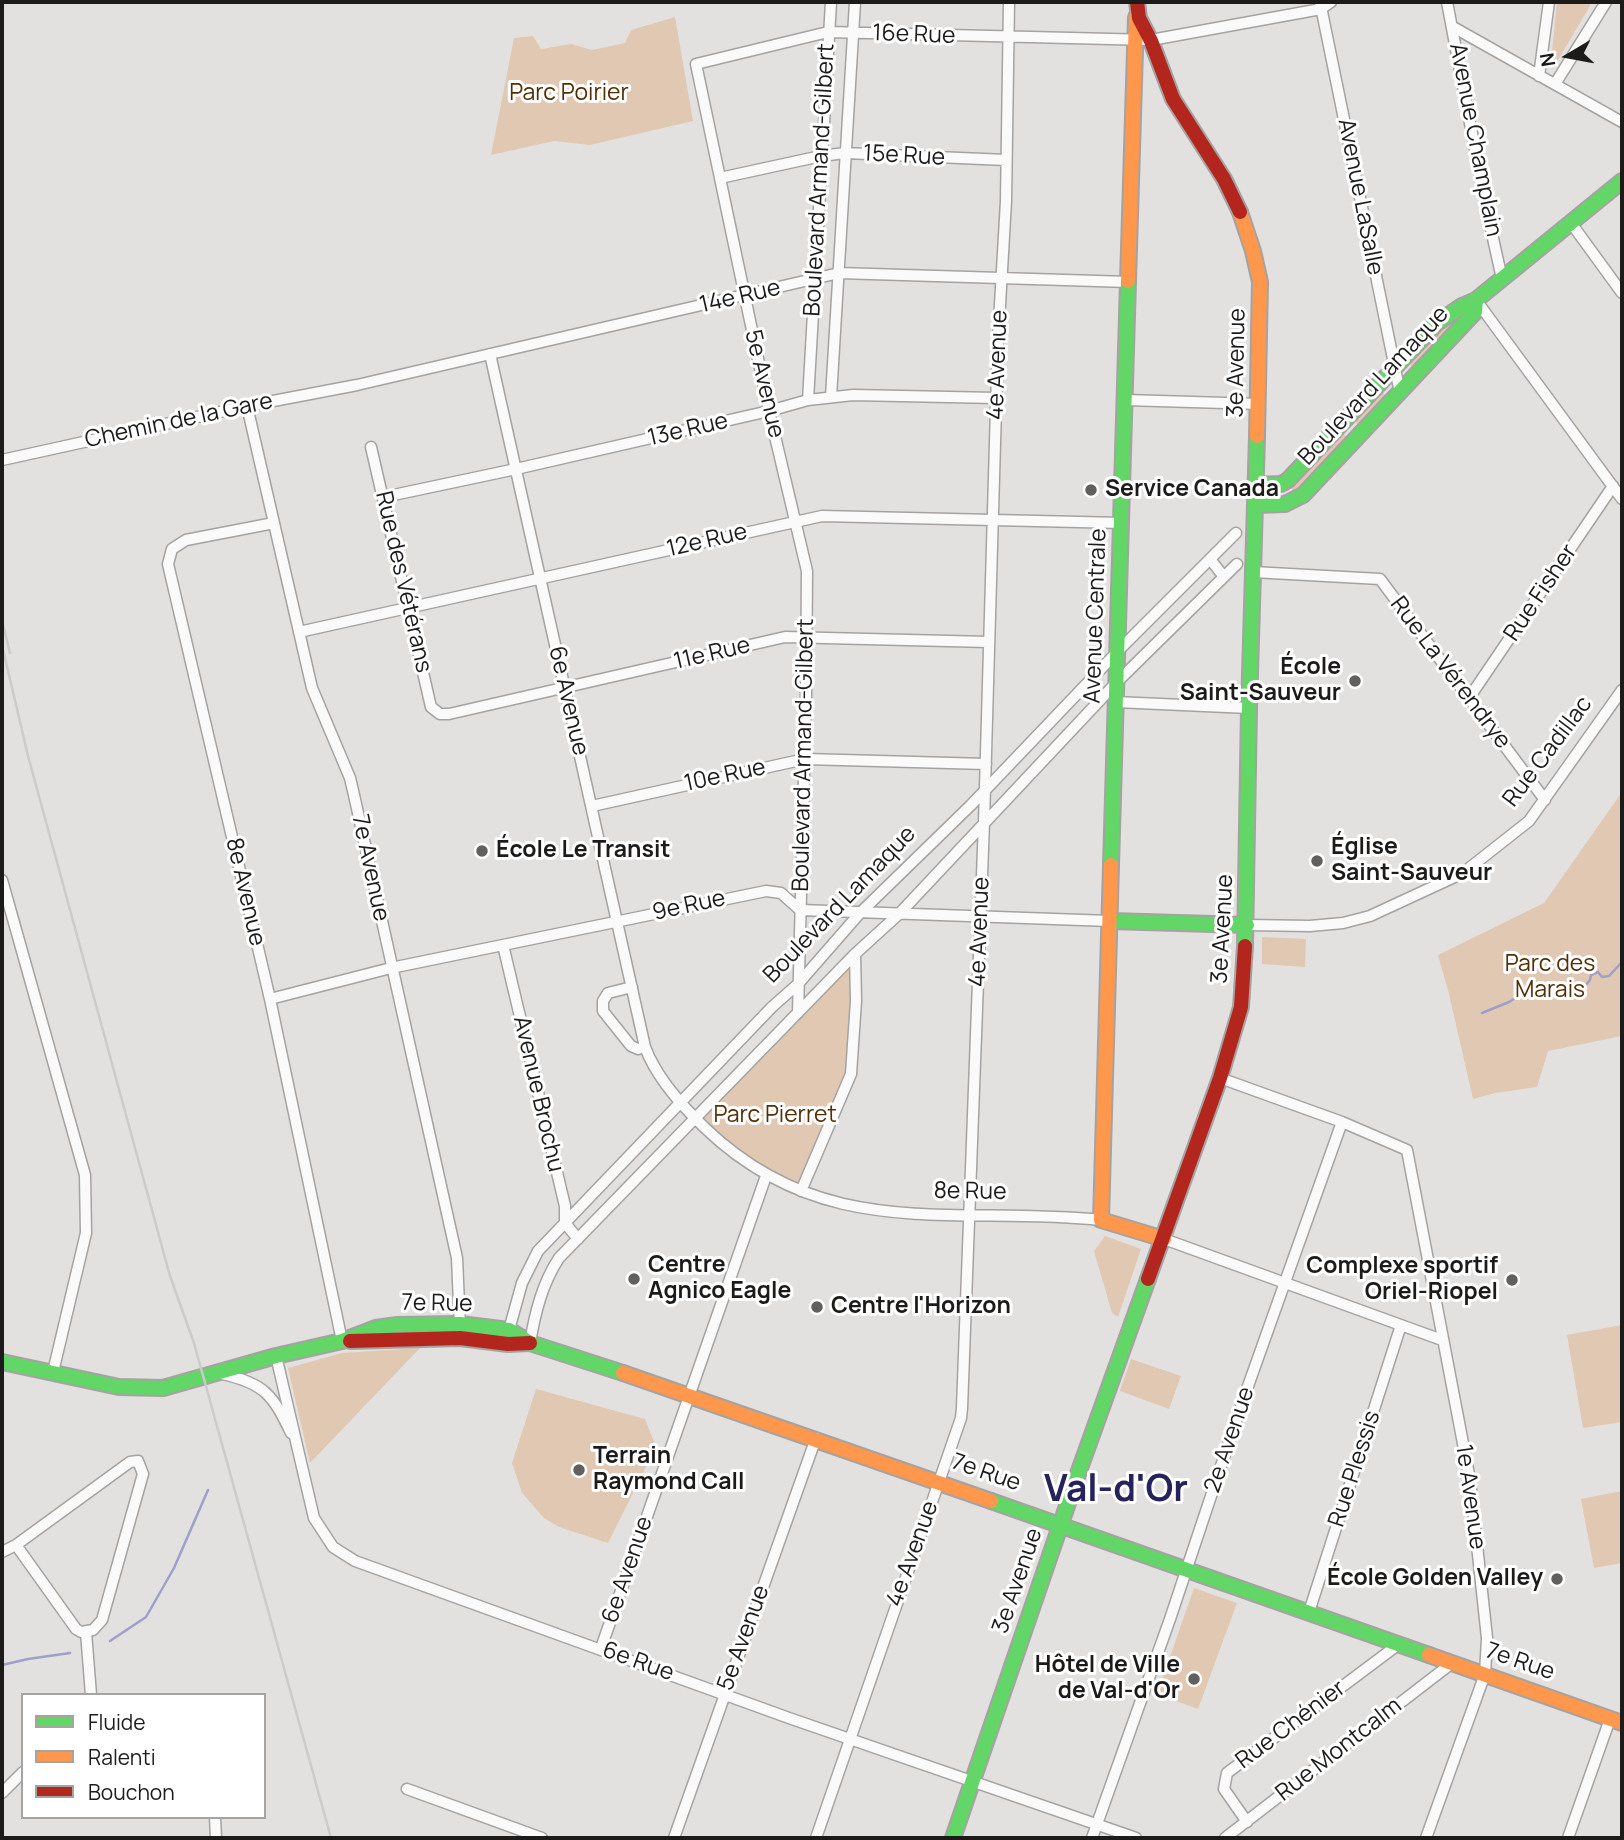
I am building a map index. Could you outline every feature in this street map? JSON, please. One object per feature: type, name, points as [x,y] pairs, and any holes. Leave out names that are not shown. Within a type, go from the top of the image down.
[{"type":"main road","name":"3e Avenue","points":[[953,1838],[1220,1079],[1241,1007],[1247,925],[1249,708],[1261,301],[1257,266],[1236,205],[1217,167],[1175,104],[1143,41],[1137,8]]},
{"type":"main road","name":"Avenue Centrale","points":[[1101,1220],[1129,282],[1143,41]]},
{"type":"main road","points":[[1476,300],[1622,181]]},
{"type":"main road","name":"Boulevard Lamaque","points":[[1255,505],[1285,505],[1303,495],[1475,312],[1476,300],[1465,303],[1437,321],[1395,370],[1288,480],[1280,484],[1256,485]]},
{"type":"main road","name":"Rue Cadillac","points":[[1110,921],[1247,925]]},
{"type":"main road","name":"8e Rue","points":[[1101,1220],[1164,1239]]},
{"type":"main road","name":"7e Rue","points":[[2,1362],[119,1387],[163,1388],[276,1356],[342,1341],[376,1328],[397,1325],[460,1331],[509,1330],[530,1343],[816,1438],[1616,1721]]},
{"type":"main road","name":"7e Rue","points":[[460,1331],[508,1344],[530,1343]]},
{"type":"street","name":"Boulevard Armand-Gilbert","points":[[808,400],[831,2]]},
{"type":"street","name":"Boulevard Armand-Gilbert","points":[[831,397],[855,2]]},
{"type":"street","name":"4e Avenue","points":[[816,1838],[961,1418],[986,764],[1009,2]]},
{"type":"street","points":[[1320,5],[1331,2]]},
{"type":"street","name":"Avenue Champlain","points":[[1447,2],[1485,202],[1503,279]]},
{"type":"street","points":[[1539,76],[1549,2]]},
{"type":"street","points":[[1555,85],[1606,2]]},
{"type":"street","name":"16e Rue","points":[[696,64],[828,32],[1143,41],[1320,5]]},
{"type":"street","name":"Avenue LaSalle","points":[[1320,5],[1400,393]]},
{"type":"street","points":[[1453,27],[1622,122]]},
{"type":"street","name":"5e Avenue","points":[[696,64],[744,296],[808,581]]},
{"type":"street","name":"15e Rue","points":[[720,178],[845,153],[1006,160]]},
{"type":"street","points":[[1571,223],[1622,293]]},
{"type":"street","name":"14e Rue","points":[[357,385],[839,273],[1129,282]]},
{"type":"street","points":[[1476,300],[1622,499]]},
{"type":"street","name":"6e Avenue","points":[[490,354],[645,1047]]},
{"type":"street","name":"Chemin de la Gare","points":[[2,460],[247,406],[357,385]]},
{"type":"street","name":"13e Rue","points":[[384,497],[516,470],[808,400],[853,394],[996,398]]},
{"type":"street","points":[[1125,400],[1259,404]]},
{"type":"street","name":"7e Avenue","points":[[247,406],[312,688],[350,778],[457,1258],[460,1331]]},
{"type":"street","name":"Rue des Vétérans","points":[[371,447],[431,707],[440,714]]},
{"type":"street","name":"Rue Fisher","points":[[1469,698],[1613,486]]},
{"type":"street","name":"12e Rue","points":[[299,632],[795,521],[844,515],[1122,523]]},
{"type":"street","name":"8e Avenue","points":[[274,523],[186,540],[172,549],[168,564],[270,999],[342,1341]]},
{"type":"street","name":"Boulevard Lamaque","points":[[509,1330],[527,1269],[538,1251],[772,1007],[798,984],[860,913],[1236,533]]},
{"type":"street","points":[[1210,559],[1224,576]]},
{"type":"street","name":"Boulevard Lamaque","points":[[530,1343],[542,1292],[559,1258],[855,954],[900,914],[1117,682],[1237,564]]},
{"type":"street","name":"Rue La Vérendrye","points":[[1253,572],[1380,579],[1545,800]]},
{"type":"street","name":"Boulevard Armand-Gilbert","points":[[798,1013],[808,581]]},
{"type":"street","name":"11e Rue","points":[[440,714],[449,715],[785,637],[989,642]]},
{"type":"street","name":"Rue Cadillac","points":[[1247,925],[1310,926],[1343,923],[1370,916],[1463,873],[1528,821],[1622,690]]},
{"type":"street","points":[[1116,702],[1249,708]]},
{"type":"street","name":"10e Rue","points":[[592,806],[805,759],[986,764]]},
{"type":"street","points":[[2,880],[85,1175],[86,1233],[53,1373]]},
{"type":"street","name":"9e Rue","points":[[270,999],[391,968],[766,891],[781,894],[800,910],[1110,921]]},
{"type":"street","name":"Avenue Brochu","points":[[503,945],[565,1206],[565,1223]]},
{"type":"street","points":[[801,1191],[851,1074],[856,1001],[855,954]]},
{"type":"street","name":"8e Rue","points":[[632,986],[608,993],[603,1002],[603,1011],[631,1046],[645,1047],[650,1061],[696,1120],[724,1146],[766,1176],[801,1191],[877,1212],[1064,1216],[1101,1220]]},
{"type":"street","points":[[1220,1079],[1342,1122]]},
{"type":"street","name":"1e Avenue","points":[[1342,1122],[1407,1150],[1470,1480],[1488,1638],[1485,1674],[1426,1838]]},
{"type":"street","name":"2e Avenue","points":[[1093,1838],[1242,1403],[1342,1122]]},
{"type":"street","name":"6e Avenue","points":[[601,1648],[766,1176]]},
{"type":"street","points":[[565,1223],[578,1239]]},
{"type":"street","name":"8e Rue","points":[[1164,1239],[1442,1340]]},
{"type":"street","name":"Rue Plessis","points":[[1309,1612],[1401,1325]]},
{"type":"street","name":"6e Rue","points":[[276,1356],[314,1518],[333,1547],[355,1561],[723,1694],[1136,1838]]},
{"type":"street","points":[[218,1373],[248,1380],[264,1388],[281,1411],[296,1444]]},
{"type":"street","name":"5e Avenue","points":[[674,1838],[816,1438]]},
{"type":"street","points":[[2,1552],[16,1545],[130,1462],[138,1461],[143,1474],[102,1620],[93,1630],[86,1632],[76,1629],[16,1545]]},
{"type":"street","points":[[86,1632],[91,1693]]},
{"type":"street","name":"Rue Chénier","points":[[1247,1822],[1224,1788],[1227,1773],[1399,1644]]},
{"type":"street","name":"Rue Montcalm","points":[[1225,1838],[1452,1662]]},
{"type":"street","points":[[1568,1838],[1616,1721]]},
{"type":"street","points":[[2,1793],[21,1774]]},
{"type":"street","points":[[407,1789],[542,1838]]},
{"type":"street","points":[[215,1819],[216,1838]]},
{"type":"green space","points":[[1557,2],[1590,2],[1590,6],[1554,67],[1551,62]]},
{"type":"green space","name":"Parc Poirier","points":[[675,17],[693,121],[590,145],[554,141],[491,155],[514,38],[533,36],[541,49],[571,44],[592,50],[625,43],[631,30]]},
{"type":"green space","points":[[1460,310],[1467,312],[1413,369],[1410,364],[1412,359]]},
{"type":"green space","points":[[1383,393],[1388,397],[1359,426],[1355,421],[1379,394]]},
{"type":"green space","points":[[1341,434],[1348,440],[1296,493],[1293,492],[1292,483]]},
{"type":"green space","name":"Parc des Marais","points":[[1622,792],[1622,1036],[1548,1051],[1537,1087],[1473,1099],[1438,955],[1544,903]]},
{"type":"green space","points":[[1262,937],[1306,939],[1305,967],[1262,964]]},
{"type":"green space","name":"Parc Pierret","points":[[855,954],[851,1074],[801,1191],[766,1176],[696,1120]]},
{"type":"green space","points":[[1105,1236],[1141,1249],[1118,1317],[1112,1313],[1094,1251]]},
{"type":"green space","points":[[1622,1325],[1622,1422],[1583,1428],[1567,1335]]},
{"type":"green space","points":[[420,1348],[310,1463],[288,1368],[342,1353]]},
{"type":"green space","points":[[1131,1359],[1181,1376],[1169,1409],[1120,1391]]},
{"type":"green space","name":"Terrain Raymond Call","points":[[536,1389],[645,1419],[656,1447],[608,1543],[559,1527],[544,1518],[522,1493],[512,1463]]},
{"type":"green space","points":[[1622,1491],[1622,1563],[1594,1568],[1581,1499]]},
{"type":"green space","points":[[1194,1588],[1237,1603],[1198,1709],[1157,1694]]},
{"type":"waterway","points":[[1482,1013],[1509,1002],[1532,988],[1546,989],[1550,994],[1558,996],[1565,989],[1585,986],[1591,975],[1598,972],[1602,977],[1609,976],[1622,962]]},
{"type":"waterway","points":[[110,1641],[146,1617],[174,1568],[208,1490]]},
{"type":"waterway","points":[[2,1665],[70,1653]]},
{"type":"railway","points":[[2,620],[10,653]]},
{"type":"railway","points":[[2,645],[28,756],[170,1276],[194,1343],[331,1838]]},
{"type":"traffic: fast","points":[[1256,485],[1281,484],[1288,480],[1437,323],[1476,300],[1622,181]]},
{"type":"traffic: fast","points":[[1111,865],[1128,281]]},
{"type":"traffic: fast","points":[[1255,505],[1285,504],[1303,495],[1475,312],[1476,300]]},
{"type":"traffic: fast","points":[[1245,946],[1257,436]]},
{"type":"traffic: fast","points":[[1110,921],[1247,925]]},
{"type":"traffic: fast","points":[[953,1838],[1148,1279]]},
{"type":"traffic: fast","points":[[2,1362],[119,1387],[163,1388],[276,1356],[342,1341],[376,1328],[460,1324],[509,1330],[530,1343],[623,1373]]},
{"type":"traffic: fast","points":[[991,1501],[1429,1655]]},
{"type":"traffic: slow","points":[[1128,281],[1136,17]]},
{"type":"traffic: slow","points":[[1240,212],[1260,282],[1257,436]]},
{"type":"traffic: slow","points":[[1111,865],[1101,1220],[1164,1239]]},
{"type":"traffic: slow","points":[[623,1373],[991,1501]]},
{"type":"traffic: slow","points":[[1429,1655],[1622,1723]]},
{"type":"traffic: jam","points":[[1137,2],[1139,18],[1151,41],[1173,99],[1224,179],[1240,212]]},
{"type":"traffic: jam","points":[[1148,1279],[1220,1078],[1241,1007],[1245,946]]},
{"type":"traffic: jam","points":[[350,1341],[460,1338],[508,1344],[530,1343]]},
{"type":"place","name":"Service Canada","points":[[1091,490]]},
{"type":"place","name":"École Saint-Sauveur","points":[[1355,681]]},
{"type":"place","name":"École Le Transit","points":[[482,851]]},
{"type":"place","name":"Église Saint-Sauveur","points":[[1317,861]]},
{"type":"place","name":"Centre Agnico Eagle","points":[[634,1279]]},
{"type":"place","name":"Complexe sportif Oriel-Riopel","points":[[1512,1280]]},
{"type":"place","name":"Centre l'Horizon","points":[[817,1307]]},
{"type":"place","name":"Terrain Raymond Call","points":[[579,1470]]},
{"type":"place","name":"École Golden Valley","points":[[1557,1579]]},
{"type":"place","name":"Hôtel de Ville de Val-d'Or","points":[[1194,1679]]},
{"type":"district","name":"Val-d'Or","points":[[1116,1491]]}]
